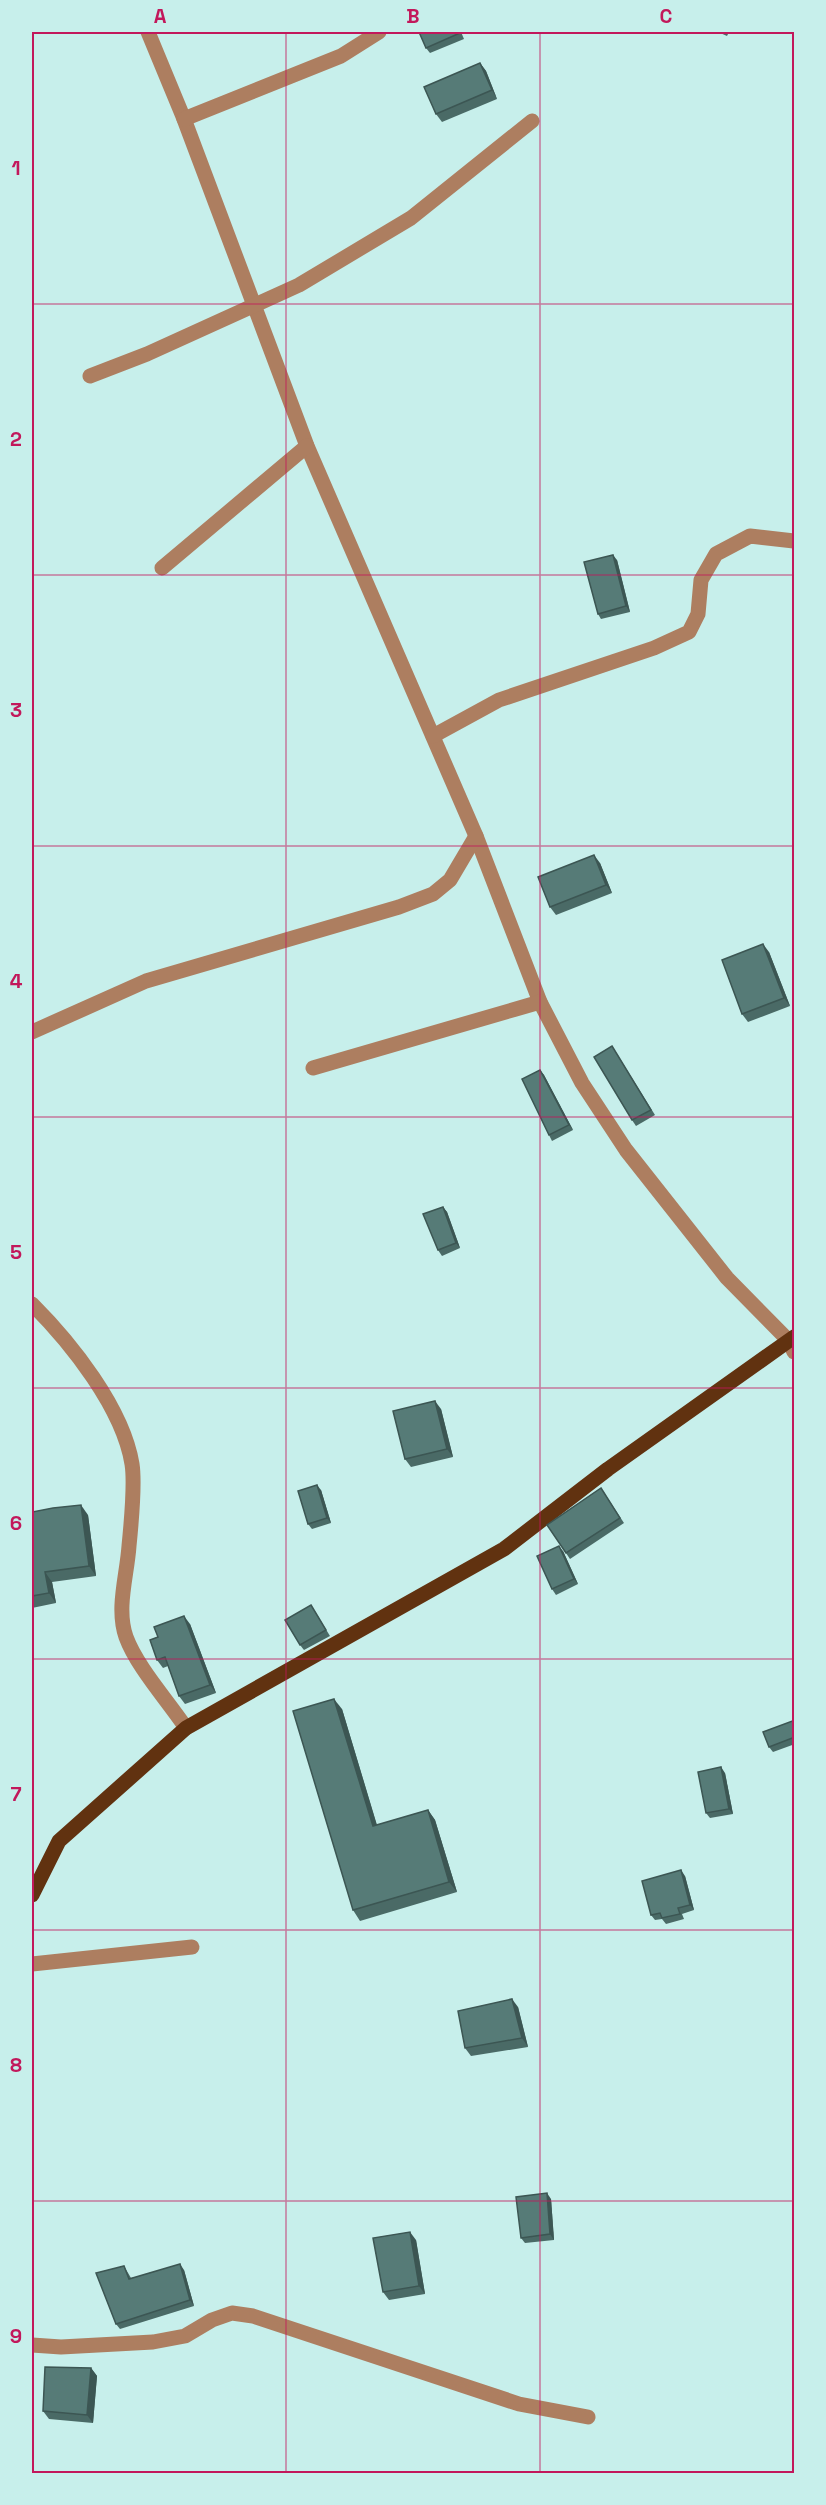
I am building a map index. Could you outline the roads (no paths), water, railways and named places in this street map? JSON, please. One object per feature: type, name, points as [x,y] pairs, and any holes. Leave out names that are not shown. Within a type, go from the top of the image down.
[{"type":"main road","points":[[32,1895],[59,1841],[186,1728],[504,1549],[608,1469],[793,1343]]},
{"type":"street","points":[[148,32],[184,119],[307,446],[476,836],[540,1002],[582,1083],[626,1150],[727,1278],[793,1343]]},
{"type":"street","points":[[184,119],[341,56],[379,32]]},
{"type":"street","points":[[90,376],[147,354],[299,285],[411,218],[532,121]]},
{"type":"street","points":[[162,568],[307,446]]},
{"type":"street","points":[[433,736],[498,700],[654,648],[688,632],[698,614],[701,580],[716,554],[750,536],[795,541]]},
{"type":"street","points":[[32,1032],[59,1022],[146,981],[399,907],[432,894],[450,880],[476,836]]},
{"type":"street","points":[[313,1068],[540,1002]]},
{"type":"street","points":[[32,1304],[58,1330],[102,1391],[122,1433],[132,1465],[129,1546],[122,1613],[125,1629],[143,1667],[186,1728]]},
{"type":"street","points":[[32,1964],[192,1947]]},
{"type":"street","points":[[32,2345],[61,2347],[153,2342],[184,2336],[212,2320],[232,2313],[254,2316],[519,2404],[588,2417]]}]
